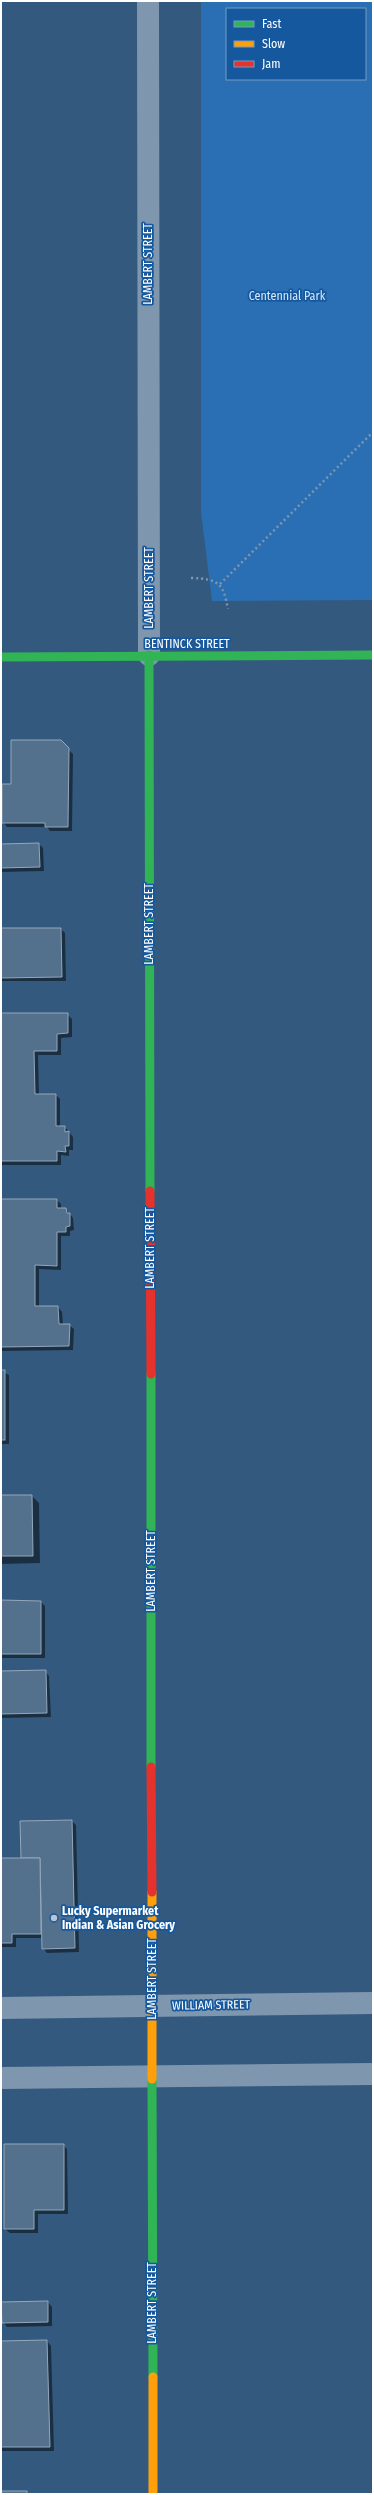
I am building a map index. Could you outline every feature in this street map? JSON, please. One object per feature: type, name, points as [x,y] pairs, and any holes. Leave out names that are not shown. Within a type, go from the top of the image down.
[{"type":"main road","name":"BENTINCK STREET","points":[[1,657],[373,654]]},
{"type":"main road","name":"LAMBERT STREET","points":[[149,655],[153,2494]]},
{"type":"street","name":"LAMBERT STREET","points":[[148,1],[149,655]]},
{"type":"street","name":"WILLIAM STREET","points":[[1,2008],[373,2003]]},
{"type":"street","points":[[1,2078],[373,2074]]},
{"type":"path","points":[[220,584],[373,432]]},
{"type":"path","points":[[191,578],[208,579],[220,584],[224,590],[228,609]]},
{"type":"green space","name":"Centennial Park","points":[[201,1],[373,1],[373,600],[212,601],[201,512]]},
{"type":"building","points":[[11,740],[61,740],[69,748],[68,827],[45,827],[45,823],[2,823],[2,784],[11,784]]},
{"type":"building","points":[[39,843],[40,867],[1,868],[1,844]]},
{"type":"building","points":[[1,928],[61,928],[62,977],[1,978]]},
{"type":"building","points":[[1,1013],[68,1013],[68,1033],[57,1034],[57,1051],[34,1051],[35,1094],[56,1094],[56,1126],[65,1126],[65,1132],[69,1131],[69,1146],[65,1146],[66,1152],[57,1151],[57,1161],[1,1161]]},
{"type":"building","points":[[1,1199],[57,1199],[57,1208],[66,1208],[67,1213],[70,1213],[70,1226],[66,1227],[66,1232],[57,1232],[57,1266],[35,1265],[35,1306],[58,1306],[59,1324],[70,1324],[69,1346],[1,1347]]},
{"type":"building","points":[[1,1370],[5,1370],[5,1440],[1,1440]]},
{"type":"building","points":[[1,1495],[32,1495],[33,1556],[1,1556]]},
{"type":"building","points":[[1,1600],[41,1601],[41,1654],[1,1654]]},
{"type":"building","points":[[46,1670],[47,1713],[1,1714],[1,1671]]},
{"type":"building","points":[[72,1820],[75,1948],[42,1949],[40,1858],[21,1858],[20,1821]]},
{"type":"building","points":[[1,1858],[40,1858],[41,1934],[12,1934],[12,1943],[1,1943]]},
{"type":"building","points":[[4,2144],[64,2144],[64,2210],[34,2210],[34,2229],[4,2229]]},
{"type":"building","points":[[48,2301],[48,2322],[2,2323],[1,2302]]},
{"type":"building","points":[[47,2340],[50,2447],[1,2447],[1,2341]]},
{"type":"building","points":[[1,2491],[27,2491],[27,2494],[1,2494]]},
{"type":"traffic: fast","points":[[149,655],[150,1191]]},
{"type":"traffic: fast","points":[[1,657],[373,655]]},
{"type":"traffic: fast","points":[[151,1374],[151,1767]]},
{"type":"traffic: fast","points":[[152,2079],[153,2377]]},
{"type":"traffic: slow","points":[[152,1892],[152,2079]]},
{"type":"traffic: slow","points":[[153,2377],[153,2494]]},
{"type":"traffic: jam","points":[[150,1191],[151,1374]]},
{"type":"traffic: jam","points":[[151,1767],[152,1892]]},
{"type":"place","name":"Lucky Supermarket Indian & Asian Grocery","points":[[54,1918]]}]
